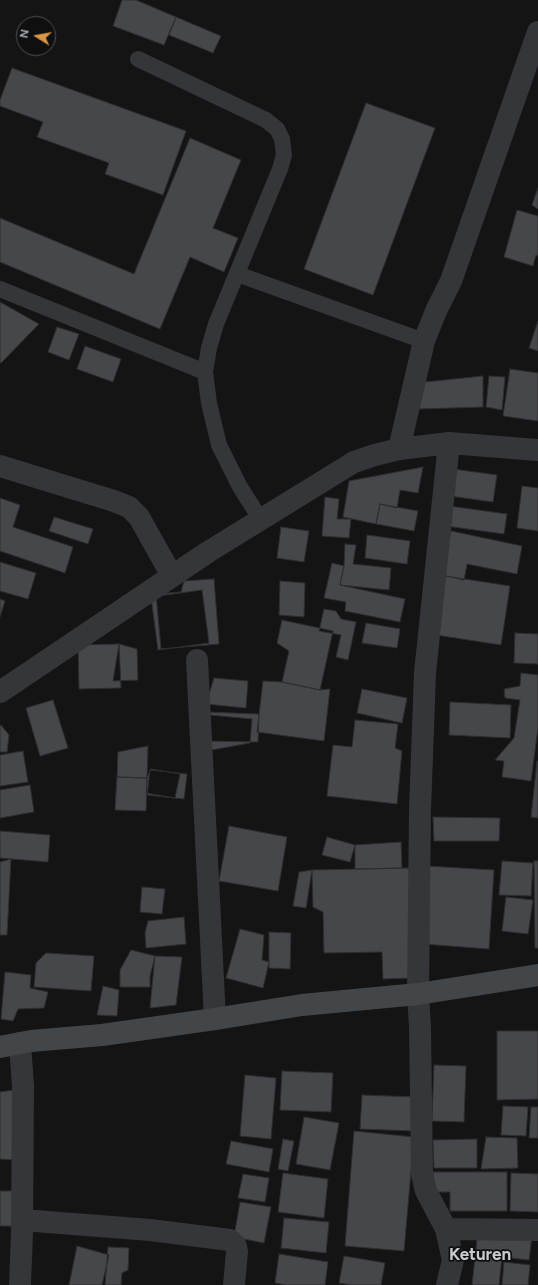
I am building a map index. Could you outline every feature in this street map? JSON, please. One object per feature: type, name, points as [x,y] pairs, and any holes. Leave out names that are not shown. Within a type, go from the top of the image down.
[{"type":"street","points":[[399,449],[424,341],[451,281],[538,32]]},
{"type":"street","points":[[447,1285],[453,1260],[446,1229],[426,1191],[422,1174],[419,999],[420,810],[425,673],[449,443]]},
{"type":"street","points":[[0,692],[169,570],[208,552],[259,516],[354,462],[399,449],[449,443],[538,450]]},
{"type":"street","points":[[0,466],[129,507],[139,517],[169,570]]},
{"type":"street","points":[[197,660],[215,1019]]},
{"type":"street","points":[[20,1285],[23,1086],[14,1051],[31,1041],[102,1035],[302,1006],[419,999],[538,975]]},
{"type":"street","points":[[22,1220],[150,1230],[230,1240],[236,1246],[237,1252],[234,1285]]},
{"type":"street","points":[[446,1229],[538,1230]]},
{"type":"lane","points":[[138,59],[266,120],[277,129],[282,139],[284,155],[280,169],[216,324],[208,348],[205,372],[209,403],[219,445],[240,487],[259,516]]},
{"type":"lane","points":[[237,274],[424,341]]},
{"type":"lane","points":[[0,289],[205,372]]},
{"type":"building","points":[[122,0],[136,0],[176,17],[164,45],[113,26]]},
{"type":"building","points":[[176,17],[221,36],[213,53],[169,35]]},
{"type":"building","points":[[12,68],[186,131],[163,195],[105,174],[109,163],[37,137],[43,122],[0,106],[0,100]]},
{"type":"building","points":[[366,103],[435,128],[373,295],[304,269]]},
{"type":"building","points":[[190,138],[241,160],[213,228],[238,238],[224,272],[190,257],[160,329],[0,262],[0,218],[134,274]]},
{"type":"building","points":[[538,188],[538,209],[532,205]]},
{"type":"building","points":[[517,210],[538,216],[538,256],[536,255],[533,266],[504,257]]},
{"type":"building","points":[[0,302],[39,324],[1,363],[0,362]]},
{"type":"building","points":[[538,321],[538,351],[529,348]]},
{"type":"building","points":[[57,327],[79,334],[69,360],[48,352]]},
{"type":"building","points":[[85,346],[121,359],[113,382],[77,369]]},
{"type":"building","points":[[510,369],[538,373],[538,421],[503,416]]},
{"type":"building","points":[[483,376],[483,407],[418,409],[416,383]]},
{"type":"building","points":[[489,376],[505,377],[502,410],[486,407]]},
{"type":"building","points":[[423,467],[418,493],[400,490],[397,508],[380,504],[376,524],[343,517],[349,481]]},
{"type":"building","points":[[453,469],[497,475],[493,502],[450,496]]},
{"type":"building","points":[[522,486],[538,488],[538,531],[517,528]]},
{"type":"building","points":[[325,497],[339,499],[337,519],[351,519],[349,538],[322,536]]},
{"type":"building","points":[[0,498],[20,505],[13,527],[73,547],[65,573],[0,551]]},
{"type":"building","points":[[380,504],[418,511],[414,531],[376,524]]},
{"type":"building","points":[[449,506],[507,514],[504,534],[446,526]]},
{"type":"building","points":[[54,517],[93,529],[88,544],[49,531]]},
{"type":"building","points":[[281,527],[309,531],[304,562],[277,558]]},
{"type":"building","points":[[451,531],[522,546],[517,574],[467,564],[464,580],[442,575]]},
{"type":"building","points":[[367,535],[410,541],[407,564],[365,558]]},
{"type":"building","points":[[345,544],[356,545],[353,564],[391,568],[389,590],[340,585],[344,566]]},
{"type":"building","points":[[0,562],[36,573],[28,599],[0,591]]},
{"type":"building","points":[[332,563],[344,566],[340,585],[405,599],[400,622],[345,611],[346,602],[324,598]]},
{"type":"building","points":[[445,576],[510,586],[501,645],[436,635]]},
{"type":"building","points":[[214,579],[219,644],[161,649],[156,594],[181,592],[184,581]]},
{"type":"building","points":[[280,581],[305,583],[304,617],[279,615]]},
{"type":"building","points":[[202,590],[209,643],[158,650],[151,597]]},
{"type":"building","points":[[0,599],[5,601],[0,617]]},
{"type":"building","points":[[324,609],[336,611],[341,619],[356,622],[348,660],[336,657],[341,635],[319,631]]},
{"type":"building","points":[[282,620],[333,631],[320,690],[282,682],[289,651],[277,643]]},
{"type":"building","points":[[366,623],[400,629],[397,648],[362,643]]},
{"type":"building","points":[[515,633],[538,634],[538,664],[514,663]]},
{"type":"building","points":[[119,644],[137,649],[138,680],[113,681]]},
{"type":"building","points":[[119,644],[121,688],[79,689],[78,645]]},
{"type":"building","points":[[521,673],[538,675],[538,728],[531,781],[502,777],[504,761],[495,760],[514,738],[520,700],[505,698],[504,689],[520,686]]},
{"type":"building","points":[[214,678],[248,681],[246,708],[206,704]]},
{"type":"building","points":[[263,681],[282,682],[320,690],[330,689],[324,741],[257,732]]},
{"type":"building","points":[[362,689],[407,698],[402,723],[357,713]]},
{"type":"building","points":[[53,700],[68,748],[40,756],[26,708]]},
{"type":"building","points":[[450,702],[511,705],[510,738],[449,735]]},
{"type":"building","points":[[206,712],[259,714],[258,742],[206,741]]},
{"type":"building","points":[[210,715],[252,719],[250,743],[206,751]]},
{"type":"building","points":[[355,720],[398,724],[395,748],[402,751],[397,804],[327,796],[333,745],[352,747]]},
{"type":"building","points":[[1,725],[9,735],[7,752],[0,752]]},
{"type":"building","points":[[148,746],[147,778],[117,777],[118,752]]},
{"type":"building","points":[[23,751],[28,782],[0,786],[0,755]]},
{"type":"building","points":[[538,761],[538,818],[531,817]]},
{"type":"building","points":[[151,769],[180,774],[175,798],[146,793],[147,778]]},
{"type":"building","points":[[150,770],[187,774],[184,799],[147,795]]},
{"type":"building","points":[[117,777],[147,778],[146,811],[115,810]]},
{"type":"building","points":[[30,785],[34,812],[0,818],[0,790]]},
{"type":"building","points":[[433,817],[500,818],[499,841],[434,841]]},
{"type":"building","points":[[229,826],[287,837],[278,891],[219,881]]},
{"type":"building","points":[[0,831],[50,835],[48,862],[0,858]]},
{"type":"building","points":[[327,837],[355,845],[350,862],[322,855]]},
{"type":"building","points":[[401,842],[402,868],[355,869],[355,845]]},
{"type":"building","points":[[11,859],[7,935],[0,935],[0,862]]},
{"type":"building","points":[[502,861],[533,863],[531,896],[499,895]]},
{"type":"building","points":[[534,861],[538,861],[538,948],[535,948]]},
{"type":"building","points":[[427,866],[494,870],[489,949],[424,944]]},
{"type":"building","points":[[411,868],[413,978],[383,979],[382,952],[324,953],[323,912],[313,907],[312,870]]},
{"type":"building","points":[[312,870],[306,908],[293,906],[299,872]]},
{"type":"building","points":[[142,887],[165,889],[162,914],[140,912]]},
{"type":"building","points":[[506,897],[533,900],[528,934],[502,931]]},
{"type":"building","points":[[184,917],[186,944],[146,948],[145,933],[148,921]]},
{"type":"building","points":[[240,929],[264,935],[262,960],[269,962],[263,988],[226,978]]},
{"type":"building","points":[[269,932],[291,933],[290,969],[269,968]]},
{"type":"building","points":[[131,950],[155,956],[150,976],[150,987],[120,987],[120,970]]},
{"type":"building","points":[[46,953],[94,956],[91,991],[34,987],[36,963]]},
{"type":"building","points":[[155,956],[182,957],[176,1005],[150,1008]]},
{"type":"building","points":[[5,972],[31,975],[30,988],[48,992],[44,1008],[18,1009],[13,1021],[1,1019]]},
{"type":"building","points":[[103,986],[119,990],[117,1016],[97,1015]]},
{"type":"building","points":[[497,1031],[538,1031],[538,1099],[497,1100]]},
{"type":"building","points":[[434,1065],[466,1066],[464,1122],[432,1121]]},
{"type":"building","points":[[282,1071],[333,1073],[331,1112],[280,1110]]},
{"type":"building","points":[[245,1075],[276,1078],[271,1139],[240,1136]]},
{"type":"building","points":[[21,1089],[15,1160],[0,1159],[0,1092]]},
{"type":"building","points":[[362,1095],[417,1097],[415,1131],[360,1129]]},
{"type":"building","points":[[503,1106],[528,1107],[526,1136],[501,1135]]},
{"type":"building","points":[[531,1107],[538,1107],[538,1138],[529,1138]]},
{"type":"building","points":[[304,1117],[339,1123],[330,1170],[296,1164]]},
{"type":"building","points":[[354,1131],[414,1137],[404,1251],[345,1246]]},
{"type":"building","points":[[486,1137],[517,1138],[518,1168],[481,1169]]},
{"type":"building","points":[[283,1139],[294,1141],[288,1171],[278,1169]]},
{"type":"building","points":[[477,1139],[477,1168],[434,1168],[433,1140]]},
{"type":"building","points":[[231,1141],[273,1149],[269,1172],[226,1164]]},
{"type":"building","points":[[433,1172],[507,1172],[507,1211],[450,1211],[450,1192],[432,1192]]},
{"type":"building","points":[[283,1173],[328,1179],[324,1218],[278,1212]]},
{"type":"building","points":[[511,1173],[538,1174],[538,1212],[510,1211]]},
{"type":"building","points":[[243,1174],[269,1178],[265,1202],[238,1198]]},
{"type":"building","points":[[0,1191],[16,1191],[12,1226],[0,1226]]},
{"type":"building","points":[[240,1202],[271,1207],[264,1243],[234,1237]]},
{"type":"building","points":[[284,1218],[329,1222],[326,1253],[281,1248]]},
{"type":"building","points":[[478,1230],[532,1236],[529,1260],[502,1257],[499,1285],[472,1285]]},
{"type":"building","points":[[77,1246],[109,1255],[102,1285],[69,1285]]},
{"type":"building","points":[[108,1247],[129,1248],[128,1270],[122,1273],[121,1285],[105,1285]]},
{"type":"building","points":[[279,1254],[328,1262],[325,1285],[286,1285],[275,1283]]},
{"type":"building","points":[[344,1256],[385,1263],[381,1285],[351,1285],[339,1283]]},
{"type":"building","points":[[504,1262],[530,1265],[528,1285],[502,1285]]},
{"type":"district","name":"Keturen","points":[[480,1255]]}]
